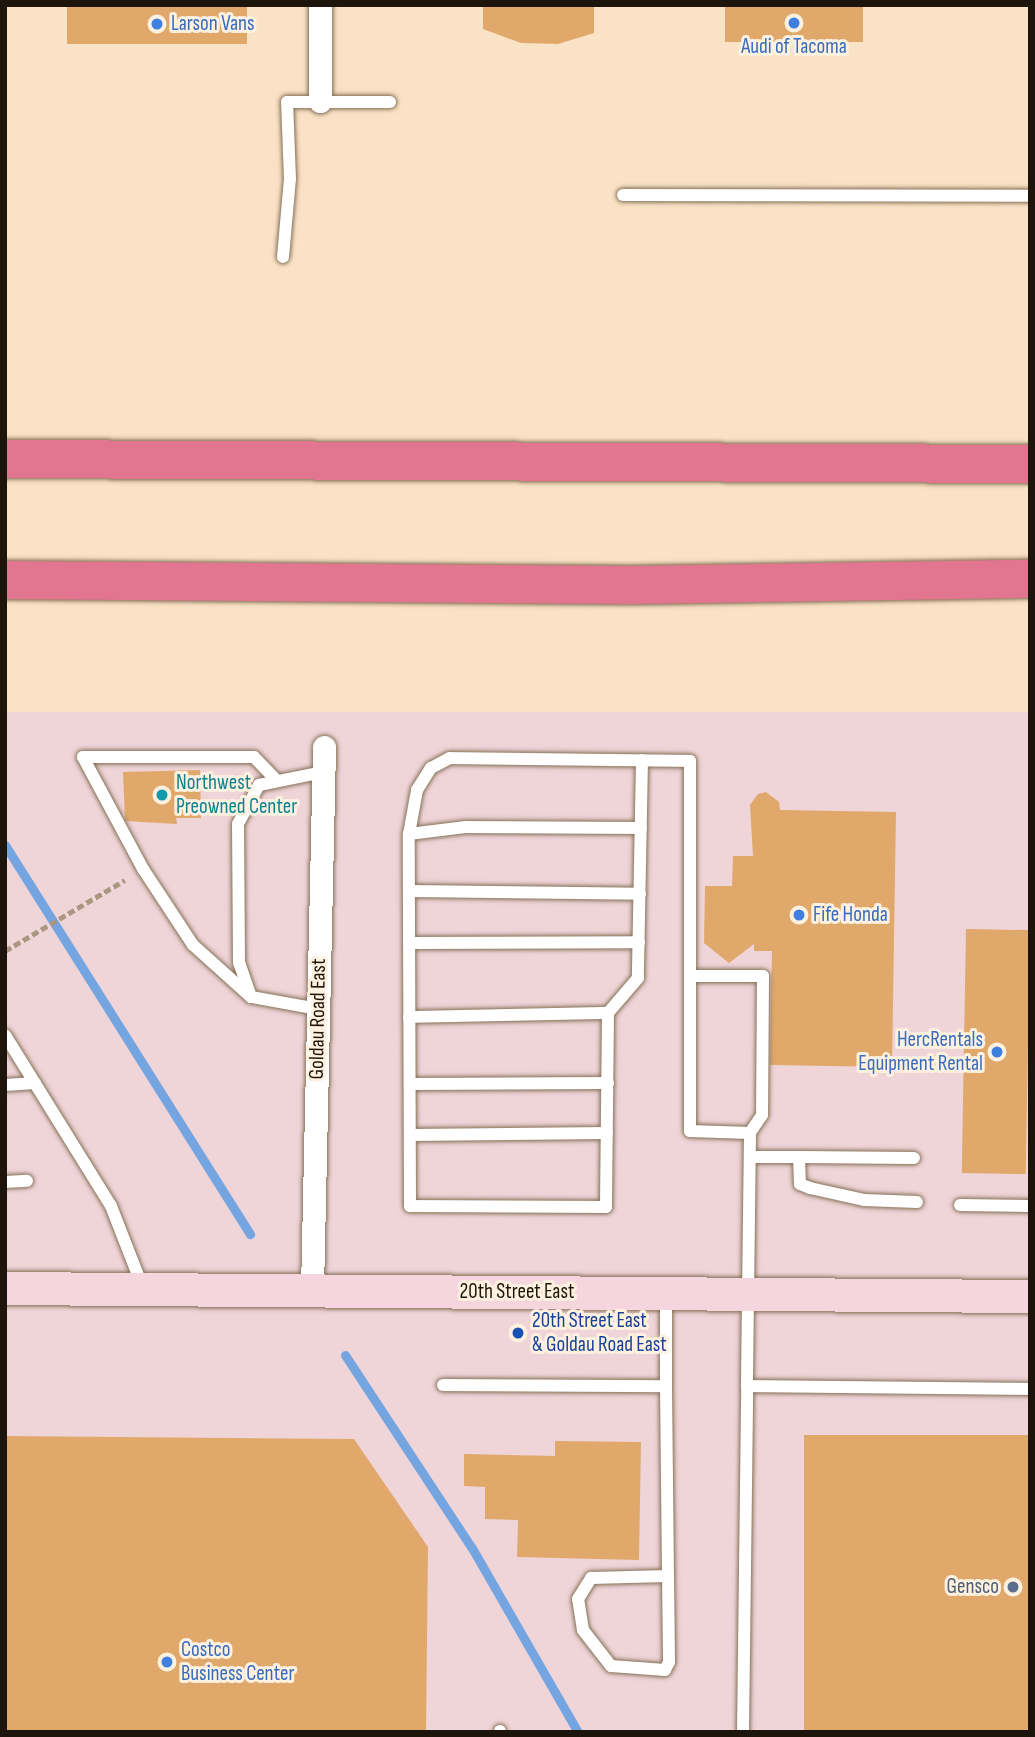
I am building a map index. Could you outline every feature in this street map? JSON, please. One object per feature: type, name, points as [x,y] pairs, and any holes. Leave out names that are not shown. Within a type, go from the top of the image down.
[{"type":"highway","points":[[5,459],[1030,464]]},
{"type":"highway","points":[[5,580],[633,585],[1030,579]]},
{"type":"main road","name":"20th Street East","points":[[5,1288],[1030,1296]]},
{"type":"street","points":[[320,5],[320,101]]},
{"type":"street","name":"Goldau Road East","points":[[312,1290],[324,747]]},
{"type":"lane","points":[[283,257],[290,179],[287,102],[390,102]]},
{"type":"lane","points":[[622,195],[1030,196]]},
{"type":"lane","points":[[276,781],[254,757],[83,757],[143,869],[193,945],[251,997],[318,1009]]},
{"type":"lane","points":[[642,760],[638,978],[608,1013],[606,1207],[410,1206],[409,834],[417,790],[431,768],[450,758],[642,760],[690,761],[690,1131],[750,1133]]},
{"type":"lane","points":[[251,997],[239,963],[238,824],[259,785],[323,772]]},
{"type":"lane","points":[[409,834],[466,827],[641,828]]},
{"type":"lane","points":[[409,891],[640,894]]},
{"type":"lane","points":[[409,943],[639,942]]},
{"type":"lane","points":[[690,976],[763,976],[762,1115],[750,1133],[743,1732]]},
{"type":"lane","points":[[409,1017],[608,1013]]},
{"type":"lane","points":[[5,1035],[111,1206],[143,1289]]},
{"type":"lane","points":[[5,1085],[35,1083]]},
{"type":"lane","points":[[410,1084],[608,1083]]},
{"type":"lane","points":[[410,1135],[607,1133]]},
{"type":"lane","points":[[750,1157],[914,1158]]},
{"type":"lane","points":[[799,1157],[800,1184],[810,1188],[864,1200],[917,1202]]},
{"type":"lane","points":[[5,1182],[27,1181]]},
{"type":"lane","points":[[960,1205],[1030,1206]]},
{"type":"lane","points":[[666,1293],[668,1576],[665,1670],[611,1666],[583,1630],[578,1599],[584,1588],[591,1578],[668,1576]]},
{"type":"lane","points":[[443,1385],[666,1386]]},
{"type":"lane","points":[[747,1386],[1030,1389]]},
{"type":"path","points":[[5,951],[143,869]]},
{"type":"shaded area","points":[[5,712],[1030,712],[1030,1732],[5,1732]]},
{"type":"building","name":"Larson Vans","points":[[67,5],[247,5],[247,44],[67,44]]},
{"type":"building","points":[[483,5],[594,5],[594,33],[558,44],[521,43],[483,29]]},
{"type":"building","name":"Audi of Tacoma","points":[[725,5],[863,5],[863,42],[725,42]]},
{"type":"building","name":"Northwest Preowned Center","points":[[200,770],[201,818],[176,818],[177,824],[125,821],[123,772]]},
{"type":"building","name":"Fife Honda","points":[[766,792],[779,802],[780,810],[896,812],[892,1067],[770,1065],[772,951],[754,951],[754,944],[729,963],[704,943],[705,886],[732,886],[733,856],[753,856],[750,805],[758,794]]},
{"type":"building","name":"HercRentals Equipment Rental","points":[[966,929],[1030,930],[1026,1174],[962,1173]]},
{"type":"building","points":[[804,1435],[1030,1435],[1030,1732],[804,1732]]},
{"type":"building","points":[[5,1436],[354,1439],[428,1547],[426,1732],[5,1732]]},
{"type":"building","points":[[555,1441],[641,1442],[639,1560],[517,1557],[518,1520],[485,1519],[485,1487],[464,1486],[464,1454],[555,1456]]},
{"type":"waterway","points":[[5,845],[250,1234]]},
{"type":"waterway","points":[[345,1355],[472,1548],[578,1732]]},
{"type":"place","name":"Audi of Tacoma","points":[[794,23]]},
{"type":"place","name":"Larson Vans","points":[[157,24]]},
{"type":"place","name":"Northwest Preowned Center","points":[[162,795]]},
{"type":"place","name":"Fife Honda","points":[[799,915]]},
{"type":"place","name":"HercRentals Equipment Rental","points":[[997,1052]]},
{"type":"place","name":"20th Street East & Goldau Road East","points":[[518,1333]]},
{"type":"place","name":"Gensco","points":[[1013,1587]]},
{"type":"place","name":"Costco Business Center","points":[[167,1662]]}]
